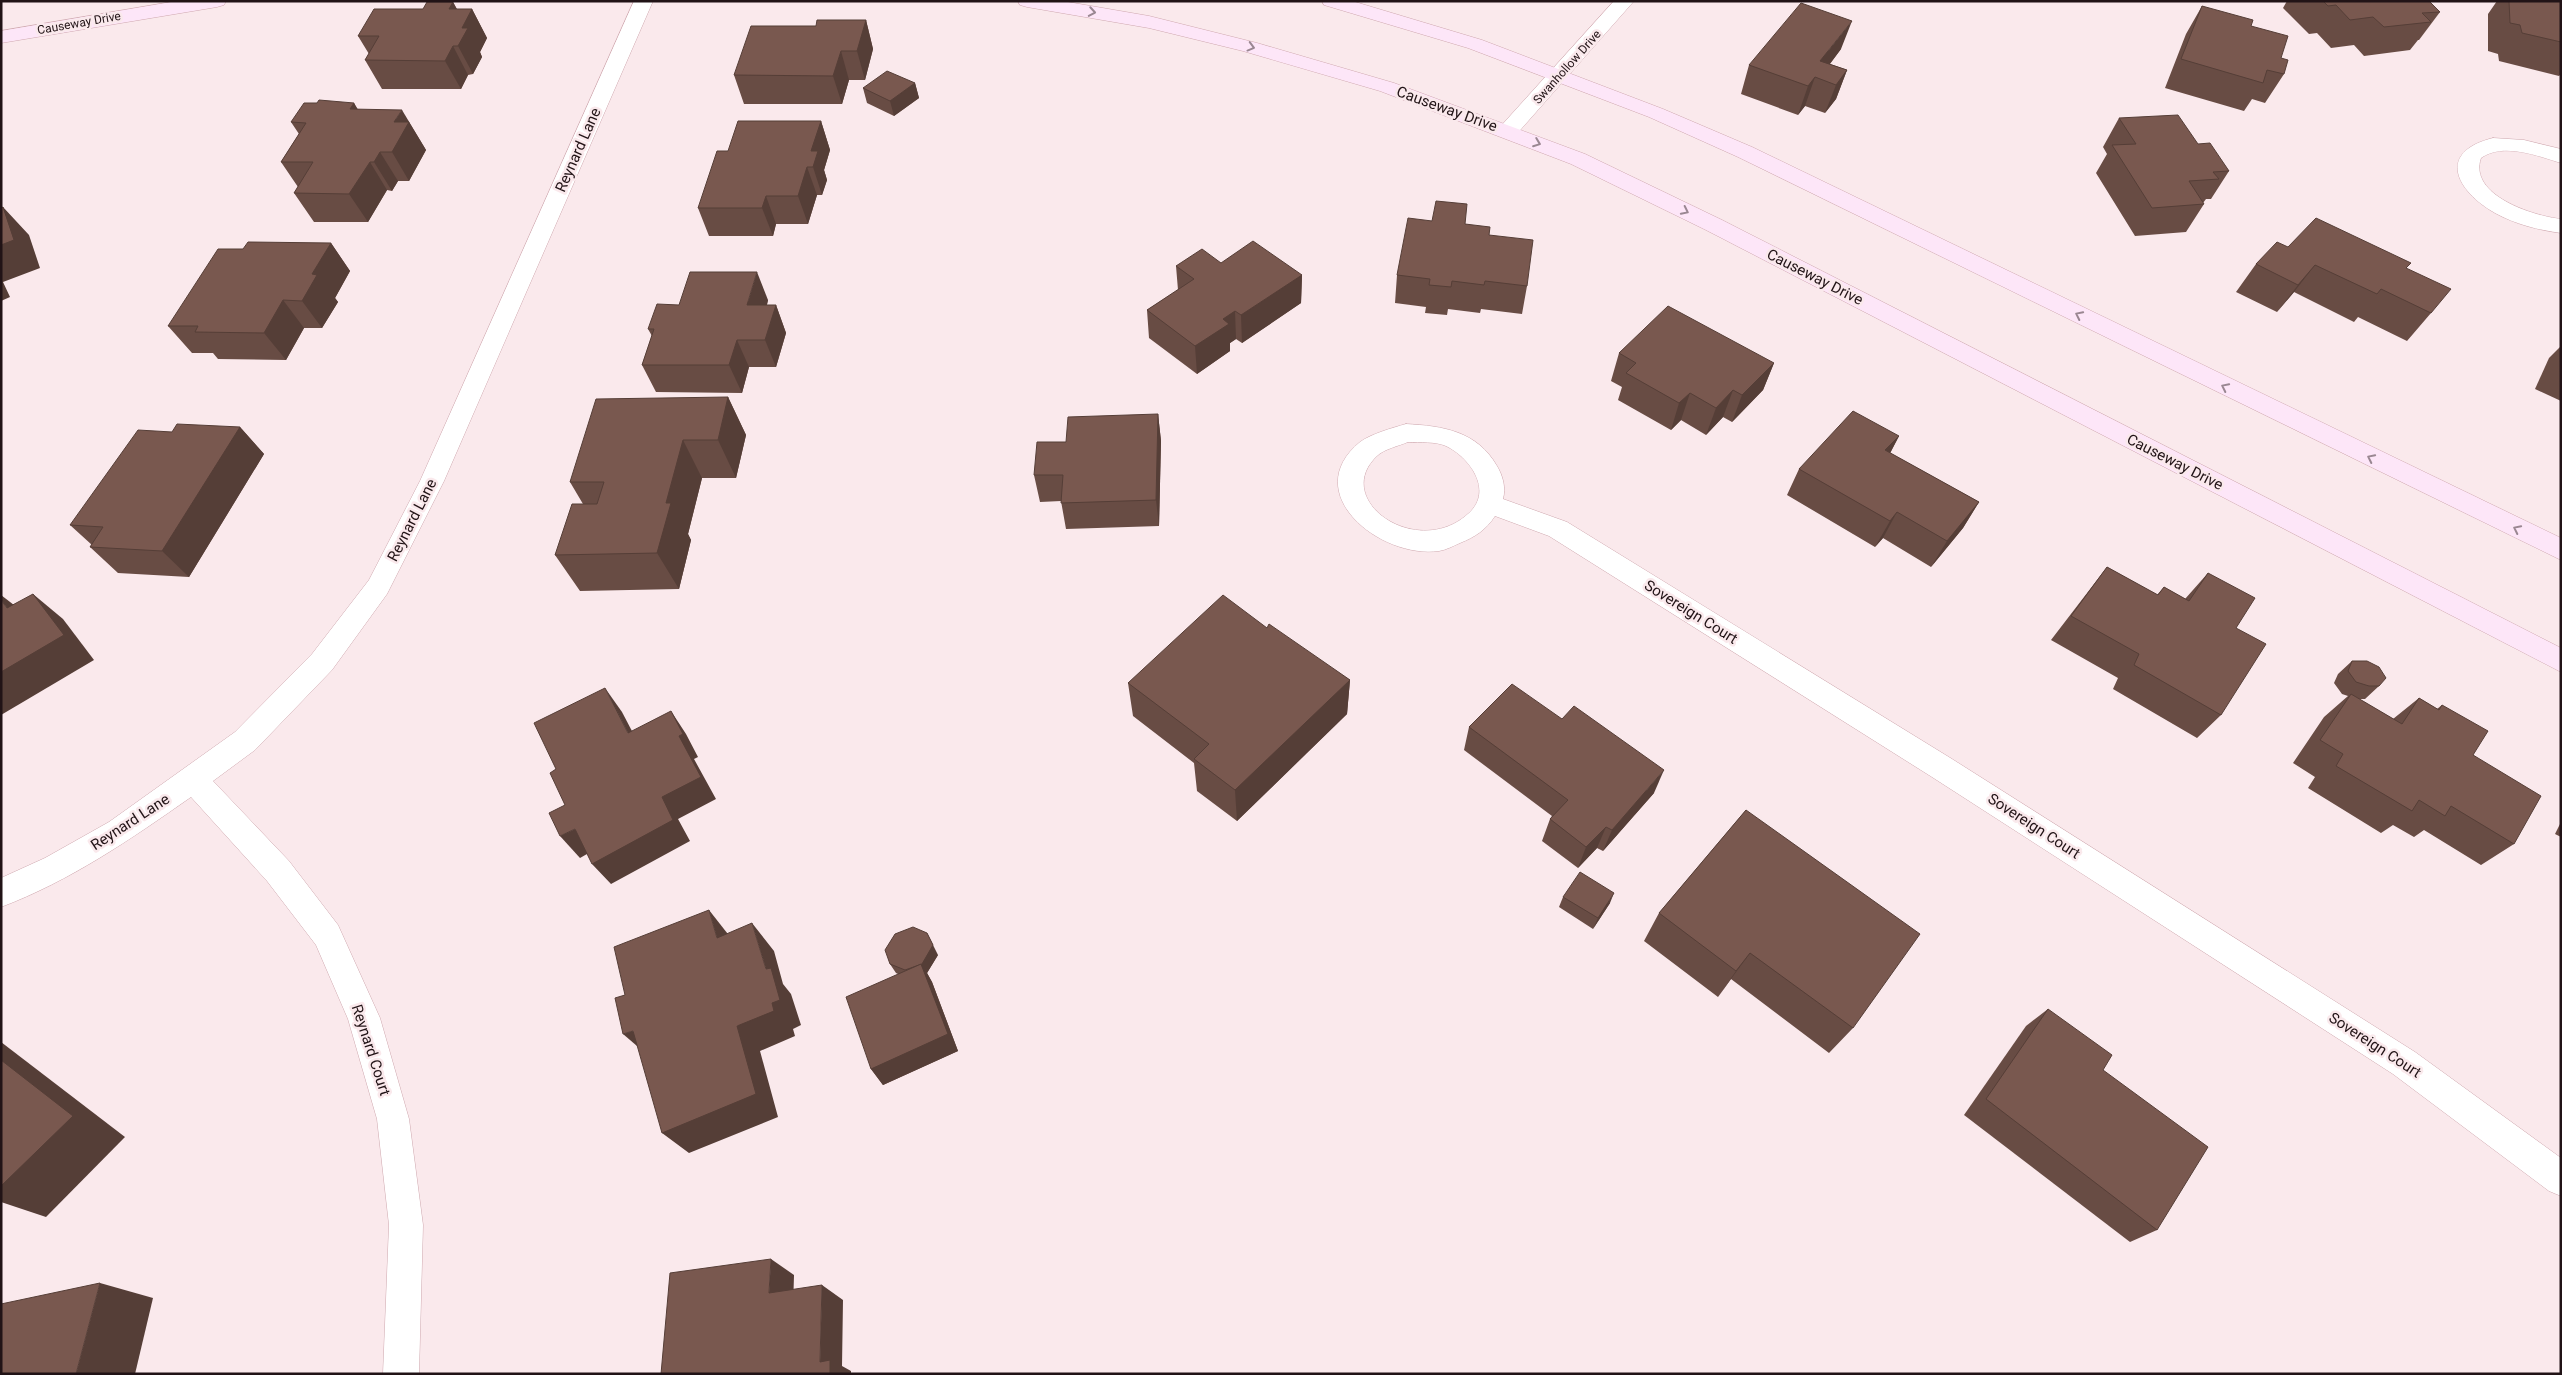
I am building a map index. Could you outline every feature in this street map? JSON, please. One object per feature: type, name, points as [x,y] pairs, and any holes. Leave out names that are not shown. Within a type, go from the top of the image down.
[{"type":"street","name":"Causeway Drive","points":[[1,37],[217,1]]},
{"type":"street","name":"Reynard Lane","points":[[1,893],[56,868],[119,831],[193,780],[245,741],[322,662],[378,587],[432,481],[644,1]]},
{"type":"street","name":"Causeway Drive","points":[[1027,1],[1149,22],[1250,47],[1387,87],[1508,131],[1578,159],[1714,225],[2561,661]]},
{"type":"street","points":[[1331,1],[1474,44],[1656,113],[1745,152],[2561,550]]},
{"type":"street","name":"Swanhollow Drive","points":[[1508,131],[1560,76],[1626,1]]},
{"type":"street","points":[[2561,156],[2529,147],[2502,144],[2485,147],[2473,154],[2468,164],[2469,175],[2477,188],[2491,201],[2509,212],[2531,221],[2561,226]]},
{"type":"street","points":[[1406,433],[1430,434],[1454,440],[1473,452],[1487,468],[1493,486],[1490,505],[1478,522],[1461,534],[1437,541],[1412,541],[1388,534],[1367,521],[1354,504],[1350,485],[1353,466],[1365,451],[1384,439],[1406,433]]},
{"type":"street","name":"Sovereign Court","points":[[1490,505],[1558,529],[1942,768],[2404,1063],[2561,1179]]},
{"type":"street","name":"Reynard Court","points":[[193,780],[278,871],[327,935],[364,1018],[393,1119],[406,1225],[400,1374]]},
{"type":"building","points":[[2323,1],[2429,1],[2440,12],[2422,13],[2431,22],[2384,27],[2373,17],[2350,20],[2336,5],[2328,6]]},
{"type":"building","points":[[2509,1],[2561,1],[2561,42],[2522,33],[2520,25],[2510,23]]},
{"type":"building","points":[[427,2],[453,2],[449,9],[472,9],[462,28],[468,28],[458,46],[453,46],[445,61],[365,60],[379,36],[358,36],[374,9],[423,9]]},
{"type":"building","points":[[1801,3],[1852,21],[1820,61],[1847,70],[1836,85],[1815,77],[1808,86],[1749,65]]},
{"type":"building","points":[[2202,6],[2253,20],[2251,26],[2288,36],[2281,58],[2288,60],[2284,74],[2267,70],[2263,83],[2181,59]]},
{"type":"building","points":[[817,20],[866,20],[857,51],[841,51],[833,76],[734,75],[751,26],[816,26]]},
{"type":"building","points":[[887,71],[915,83],[890,101],[863,88]]},
{"type":"building","points":[[319,100],[354,103],[350,109],[402,110],[394,122],[409,122],[392,152],[380,152],[374,162],[370,162],[349,194],[294,193],[313,162],[281,162],[306,123],[291,122],[304,103],[317,103]]},
{"type":"building","points":[[2178,115],[2198,144],[2210,143],[2229,171],[2213,172],[2219,179],[2189,181],[2204,204],[2152,208],[2112,145],[2136,144],[2119,118]]},
{"type":"building","points":[[738,121],[821,121],[811,151],[818,151],[813,167],[807,167],[798,196],[766,196],[762,208],[698,208],[717,151],[728,151]]},
{"type":"building","points":[[1436,201],[1467,204],[1465,224],[1490,227],[1489,235],[1533,240],[1527,286],[1485,281],[1484,285],[1452,281],[1451,287],[1429,285],[1430,279],[1397,275],[1408,218],[1432,221]]},
{"type":"building","points":[[3,207],[14,240],[1,245],[1,208]]},
{"type":"building","points":[[2316,218],[2411,263],[2406,268],[2451,289],[2431,313],[2381,289],[2377,294],[2315,265],[2298,285],[2256,264],[2277,242],[2288,247]]},
{"type":"building","points":[[1253,241],[1302,275],[1241,315],[1235,311],[1223,319],[1229,324],[1195,346],[1147,310],[1194,279],[1176,266],[1202,249],[1221,263]]},
{"type":"building","points":[[248,242],[331,243],[312,274],[317,275],[302,301],[283,300],[264,333],[195,332],[198,326],[168,326],[218,249],[243,249]]},
{"type":"building","points":[[690,272],[757,272],[747,305],[776,305],[765,340],[737,340],[729,365],[642,365],[654,329],[648,329],[657,304],[679,305]]},
{"type":"building","points":[[1668,306],[1774,363],[1742,395],[1733,390],[1716,408],[1690,393],[1679,403],[1626,373],[1636,363],[1619,353]]},
{"type":"building","points":[[728,397],[718,440],[683,440],[666,503],[671,503],[657,553],[555,555],[572,504],[597,504],[604,482],[570,482],[596,399]]},
{"type":"building","points":[[1853,411],[1899,436],[1885,450],[1979,502],[1947,541],[1897,512],[1890,521],[1799,469]]},
{"type":"building","points":[[1158,414],[1156,500],[1061,503],[1063,475],[1034,475],[1037,442],[1066,442],[1068,417]]},
{"type":"building","points":[[177,424],[240,427],[162,551],[90,547],[103,527],[70,525],[138,430],[172,432]]},
{"type":"building","points":[[2107,567],[2158,595],[2164,587],[2189,601],[2208,573],[2255,598],[2236,628],[2266,644],[2221,715],[2134,665],[2139,654],[2071,616]]},
{"type":"building","points":[[33,594],[64,635],[1,672],[1,600],[7,608]]},
{"type":"building","points":[[1223,595],[1267,628],[1269,624],[1350,680],[1235,790],[1194,759],[1209,744],[1128,683]]},
{"type":"building","points":[[2352,661],[2367,661],[2379,667],[2386,678],[2379,686],[2369,686],[2356,682],[2348,671]]},
{"type":"building","points":[[1512,684],[1562,719],[1574,706],[1664,770],[1612,830],[1606,827],[1586,847],[1550,819],[1568,800],[1469,727]]},
{"type":"building","points":[[605,688],[628,733],[671,711],[683,734],[679,736],[701,777],[662,797],[673,820],[592,864],[575,829],[560,836],[549,813],[565,805],[550,773],[556,769],[534,723]]},
{"type":"building","points":[[2351,694],[2402,724],[2419,698],[2439,710],[2442,705],[2488,731],[2473,755],[2541,796],[2514,844],[2451,806],[2445,816],[2419,800],[2412,811],[2336,766],[2343,754],[2320,740]]},
{"type":"building","points":[[1746,810],[1920,934],[1853,1028],[1750,953],[1736,971],[1659,913]]},
{"type":"building","points":[[1580,872],[1614,893],[1598,918],[1563,897]]},
{"type":"building","points":[[709,910],[717,938],[752,923],[766,969],[771,968],[780,1000],[772,1003],[774,1011],[737,1026],[756,1094],[662,1133],[633,1031],[623,1034],[615,998],[625,995],[614,947]]},
{"type":"building","points":[[913,927],[927,933],[933,945],[922,964],[905,970],[890,964],[885,950],[895,934]]},
{"type":"building","points":[[921,964],[948,1034],[871,1069],[846,997]]},
{"type":"building","points":[[2048,1009],[2112,1055],[2103,1070],[2208,1147],[2157,1230],[1986,1099]]},
{"type":"building","points":[[1,1060],[73,1116],[1,1186]]},
{"type":"building","points":[[771,1259],[769,1293],[822,1285],[820,1362],[830,1360],[830,1374],[661,1374],[670,1273]]},
{"type":"building","points":[[100,1283],[76,1374],[1,1374],[1,1304]]}]
